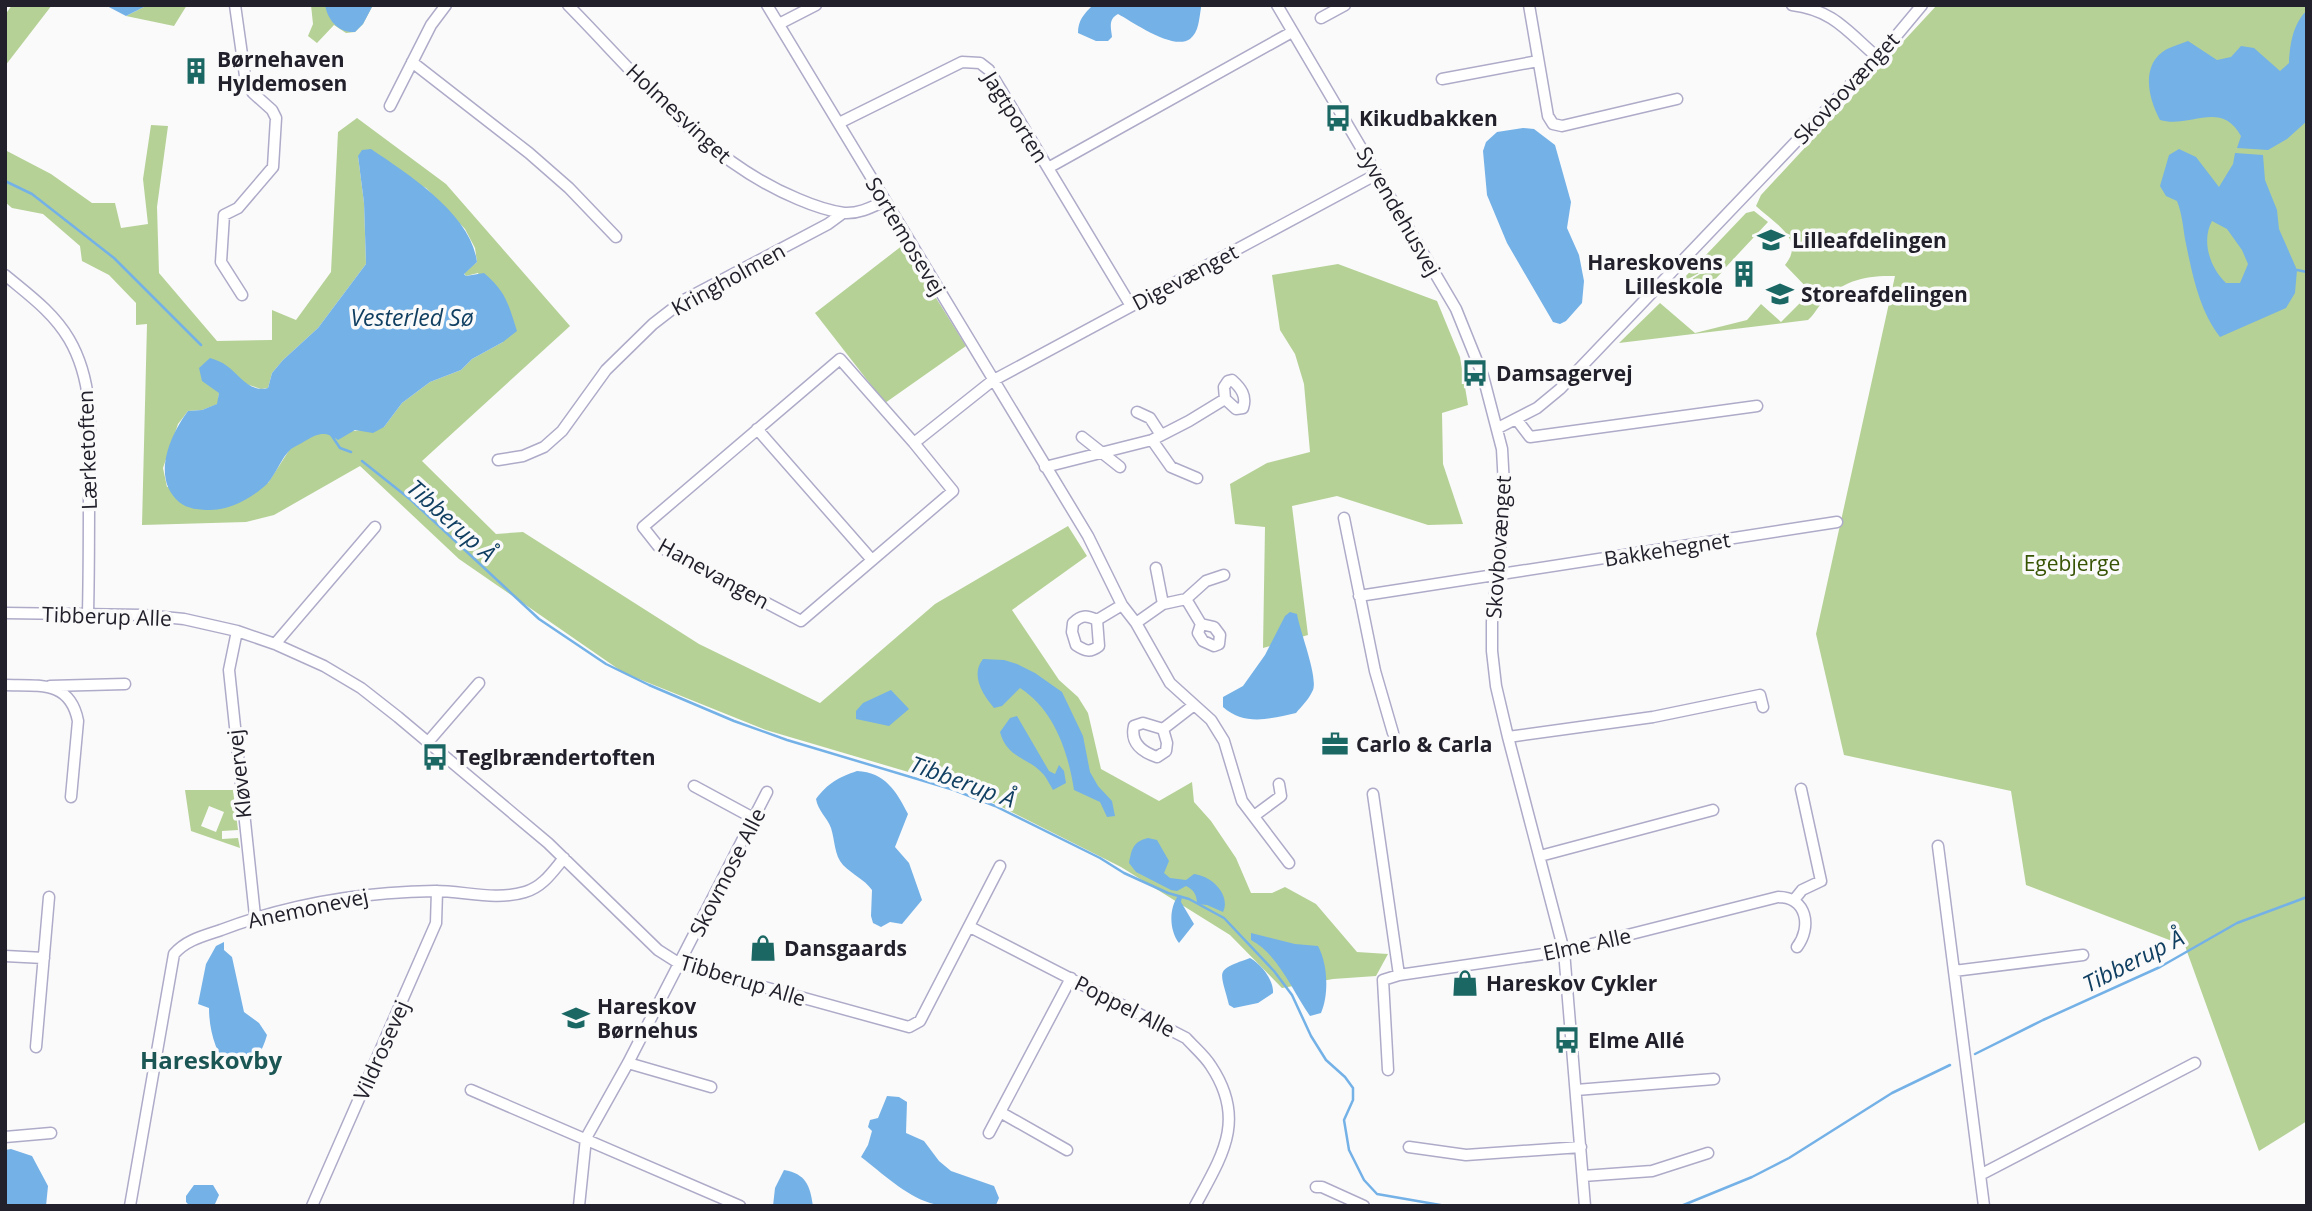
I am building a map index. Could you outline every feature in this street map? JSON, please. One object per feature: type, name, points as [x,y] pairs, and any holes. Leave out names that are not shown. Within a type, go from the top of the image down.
[{"type":"street","points":[[234,5],[246,83],[272,110],[276,118],[273,167],[237,208],[224,215],[221,262],[242,295]]},
{"type":"street","points":[[390,106],[431,25],[446,5]]},
{"type":"street","name":"Holmesvinget","points":[[568,5],[718,154],[779,191],[843,213]]},
{"type":"street","name":"Sortemosevej","points":[[767,5],[1088,536],[1122,605],[1136,623],[1170,683],[1211,720],[1224,741],[1242,801],[1289,863]]},
{"type":"street","points":[[779,24],[816,5]]},
{"type":"street","name":"Syvendehusvej","points":[[1277,5],[1456,309],[1473,346],[1498,428]]},
{"type":"street","points":[[1321,18],[1345,5]]},
{"type":"street","points":[[1529,5],[1548,116],[1553,124],[1562,126],[1676,99]]},
{"type":"street","points":[[1792,5],[1827,13],[1877,57]]},
{"type":"street","name":"Skovbovænget","points":[[1585,1206],[1564,951],[1508,737],[1496,686],[1492,651],[1492,622],[1505,504],[1498,428],[1517,421],[1560,389],[1877,57],[1922,5]]},
{"type":"street","points":[[1048,168],[1292,32]]},
{"type":"street","points":[[1442,79],[1538,61]]},
{"type":"street","points":[[412,62],[529,153],[569,188],[616,237]]},
{"type":"street","name":"Jagtporten","points":[[839,123],[962,62],[981,63],[989,70],[1131,306]]},
{"type":"street","name":"Digevænget","points":[[992,380],[1377,174]]},
{"type":"street","points":[[843,213],[864,210],[885,201]]},
{"type":"street","name":"Kringholmen","points":[[498,460],[523,456],[544,447],[562,431],[606,370],[653,324],[684,300],[828,224],[843,213]]},
{"type":"street","name":"Lærketoften","points":[[5,275],[57,321],[73,348],[84,376],[90,415],[88,613]]},
{"type":"street","name":"Hanevangen","points":[[840,359],[953,491],[801,621],[658,546],[643,527],[757,429],[840,359]]},
{"type":"street","points":[[914,443],[992,380]]},
{"type":"street","points":[[1045,467],[1156,437],[1225,399]]},
{"type":"street","points":[[1517,421],[1530,437],[1757,406]]},
{"type":"street","points":[[1136,412],[1150,418],[1171,467],[1197,478]]},
{"type":"street","points":[[757,429],[872,559]]},
{"type":"street","points":[[1082,437],[1121,467]]},
{"type":"street","points":[[1345,517],[1375,671],[1393,733]]},
{"type":"street","name":"Bakkehegnet","points":[[1359,597],[1837,523]]},
{"type":"street","points":[[275,644],[375,527]]},
{"type":"street","points":[[1156,568],[1163,604]]},
{"type":"street","points":[[1136,623],[1163,604],[1186,599],[1206,581],[1224,575]]},
{"type":"street","points":[[1186,599],[1201,624]]},
{"type":"street","points":[[1097,620],[1122,605]]},
{"type":"street","name":"Tibberup Alle","points":[[5,613],[88,613],[176,618],[237,631],[275,644],[324,666],[361,688],[428,742],[564,858],[658,950],[680,964],[909,1027],[920,1021],[1000,866]]},
{"type":"street","name":"Kløvervej","points":[[237,631],[229,670],[255,916]]},
{"type":"street","points":[[428,742],[479,683]]},
{"type":"street","points":[[5,685],[125,684]]},
{"type":"street","points":[[50,686],[62,692],[76,710],[78,722],[72,797]]},
{"type":"street","points":[[1508,737],[1653,717],[1760,695],[1763,707]]},
{"type":"street","points":[[1163,729],[1194,705]]},
{"type":"street","points":[[1254,816],[1281,796],[1279,784]]},
{"type":"street","points":[[694,786],[755,818]]},
{"type":"street","points":[[1797,947],[1806,920],[1805,912],[1794,900],[1802,890],[1821,881],[1801,789]]},
{"type":"street","name":"Skovmose Alle","points":[[579,1206],[586,1138],[680,964],[767,792]]},
{"type":"street","points":[[1373,794],[1399,975],[1382,980],[1388,1070]]},
{"type":"street","points":[[1540,856],[1713,810]]},
{"type":"street","points":[[1938,846],[1984,1206]]},
{"type":"street","name":"Anemonevej","points":[[130,1206],[174,954],[183,944],[255,916],[363,895],[437,891],[505,896],[525,892],[539,886],[564,858]]},
{"type":"street","name":"Vildrosevej","points":[[312,1206],[436,923],[437,891]]},
{"type":"street","points":[[36,1047],[49,897]]},
{"type":"street","name":"Elme Alle","points":[[1399,975],[1564,951],[1778,897],[1794,900]]},
{"type":"street","name":"Poppel Alle","points":[[970,927],[1186,1038],[1211,1064],[1227,1102],[1230,1129],[1222,1155],[1195,1206]]},
{"type":"street","points":[[1954,971],[2083,955]]},
{"type":"street","points":[[5,956],[44,958]]},
{"type":"street","points":[[989,1133],[1070,978]]},
{"type":"street","points":[[628,1063],[711,1087]]},
{"type":"street","points":[[1980,1175],[2195,1063]]},
{"type":"street","points":[[1576,1090],[1714,1079]]},
{"type":"street","points":[[471,1090],[740,1206]]},
{"type":"street","points":[[1000,1112],[1068,1150]]},
{"type":"street","points":[[5,1137],[51,1133]]},
{"type":"street","points":[[1409,1147],[1466,1155],[1581,1147]]},
{"type":"street","points":[[1583,1176],[1652,1171],[1708,1153]]},
{"type":"street","points":[[1317,1187],[1322,1186],[1364,1206]]},
{"type":"green space","points":[[12,5],[52,5],[5,66],[5,15]]},
{"type":"green space","points":[[148,5],[187,5],[174,26],[126,16]]},
{"type":"green space","points":[[311,5],[373,5],[363,24],[355,32],[346,33],[334,25],[317,43],[308,36],[313,24]]},
{"type":"green space","name":"Egebjerge","points":[[1937,5],[2307,5],[2307,1121],[2259,1151],[2185,946],[2026,885],[2011,791],[1844,755],[1816,634],[1895,276],[1865,278],[1847,284],[1830,295],[1808,320],[1619,343],[1660,303],[1695,333],[1747,320],[1761,304],[1781,322],[1811,292],[1785,265],[1791,256],[1792,247],[1786,232],[1756,206],[1761,195]]},
{"type":"green space","points":[[357,118],[446,184],[570,326],[422,461],[496,534],[523,532],[699,644],[820,703],[935,604],[1068,526],[1087,556],[1012,610],[1059,680],[1078,697],[1088,713],[1101,769],[1159,801],[1192,782],[1194,802],[1211,821],[1236,858],[1251,893],[1272,893],[1285,887],[1316,904],[1357,952],[1388,954],[1376,976],[1333,979],[1282,988],[1230,935],[1121,867],[966,789],[766,730],[624,673],[459,559],[360,466],[274,515],[246,522],[142,525],[147,324],[136,325],[136,303],[109,275],[82,261],[80,246],[43,214],[12,208],[5,202],[5,150],[51,174],[92,203],[115,203],[121,228],[148,224],[143,179],[151,125],[168,126],[157,207],[159,273],[217,341],[272,340],[272,310],[296,320],[331,272],[338,132]],"holes":[[[358,156],[426,188],[465,229],[475,248],[477,262],[464,273],[466,276],[478,273],[503,342],[472,359],[461,370],[430,382],[402,403],[384,427],[330,434],[317,433],[290,449],[268,483],[167,487],[163,468],[178,424],[188,411],[202,410],[218,404],[219,393],[246,384],[261,389],[268,388],[272,373],[318,328],[366,264],[364,203]]]},
{"type":"green space","points":[[1754,211],[1768,222],[1726,267],[1684,278],[1746,213]]},
{"type":"green space","points":[[903,245],[966,346],[885,403],[815,313]]},
{"type":"green space","points":[[1338,264],[1437,301],[1460,357],[1468,405],[1442,413],[1443,464],[1463,524],[1428,525],[1337,496],[1292,506],[1308,635],[1263,648],[1265,527],[1235,524],[1230,484],[1267,463],[1310,452],[1304,384],[1295,354],[1280,330],[1272,275]]},
{"type":"green space","points":[[1723,271],[1702,293],[1689,281],[1700,274]]},
{"type":"green space","points":[[185,790],[233,790],[238,830],[222,831],[222,839],[238,838],[240,848],[191,831]],"holes":[[[209,806],[224,812],[216,832],[201,826]]]},
{"type":"water","points":[[105,5],[148,5],[126,16]]},
{"type":"water","points":[[325,5],[373,5],[363,24],[355,32],[349,32],[335,25]]},
{"type":"water","points":[[1093,5],[1201,5],[1201,8],[1195,33],[1183,42],[1153,34],[1118,14],[1111,21],[1112,37],[1108,41],[1096,41],[1078,33],[1082,18]]},
{"type":"water","points":[[2307,10],[2307,121],[2287,139],[2268,150],[2237,148],[2241,136],[2233,125],[2224,119],[2214,117],[2171,122],[2160,120],[2152,102],[2149,82],[2153,63],[2158,55],[2188,41],[2217,60],[2231,57],[2241,46],[2254,48],[2280,71],[2289,63],[2293,34],[2298,21]]},
{"type":"water","points":[[1534,129],[1555,145],[1571,202],[1567,228],[1579,255],[1584,281],[1582,303],[1560,324],[1553,322],[1507,243],[1487,195],[1483,151],[1486,142],[1497,132]]},
{"type":"water","name":"Vesterled Sø","points":[[371,149],[419,183],[451,212],[472,244],[477,262],[464,274],[484,273],[497,286],[517,331],[472,359],[461,370],[430,382],[402,403],[384,427],[373,433],[355,430],[338,440],[326,434],[318,435],[293,448],[267,484],[240,502],[210,510],[194,509],[182,504],[171,492],[166,481],[166,457],[170,444],[188,411],[202,410],[217,404],[219,393],[202,381],[199,368],[210,358],[225,365],[250,386],[268,388],[272,373],[318,328],[366,264],[364,203],[358,156],[362,150]]},
{"type":"water","points":[[2179,149],[2196,157],[2219,187],[2233,164],[2235,153],[2263,155],[2265,180],[2277,210],[2279,229],[2297,270],[2295,293],[2286,308],[2220,337],[2197,291],[2177,201],[2166,196],[2160,186],[2169,155]],"holes":[[[2212,221],[2227,229],[2248,264],[2240,283],[2226,283],[2220,277],[2209,254],[2207,237]]]},
{"type":"water","points":[[1290,612],[1297,614],[1311,665],[1313,690],[1296,713],[1248,719],[1231,713],[1223,707],[1223,697],[1243,686]]},
{"type":"water","points":[[983,659],[1017,664],[1062,692],[1083,736],[1090,772],[1112,801],[1115,816],[1107,817],[1100,802],[1074,790],[1058,733],[1032,697],[1020,688],[1002,706],[994,708],[979,685],[979,665]]},
{"type":"water","points":[[891,690],[909,709],[889,726],[856,719],[856,711],[863,703]]},
{"type":"water","points":[[1017,716],[1049,771],[1055,774],[1059,765],[1064,771],[1066,783],[1053,790],[1038,769],[1008,748],[1000,732],[1010,718]]},
{"type":"water","points":[[857,771],[883,779],[908,814],[895,847],[909,863],[922,900],[902,924],[890,922],[881,927],[873,923],[872,890],[840,861],[831,828],[817,803],[816,799],[820,793],[830,785]]},
{"type":"water","points":[[1148,838],[1157,840],[1169,861],[1164,873],[1170,878],[1186,880],[1194,874],[1213,882],[1224,899],[1223,912],[1197,904],[1194,893],[1186,886],[1177,891],[1171,890],[1136,872],[1129,863],[1132,850],[1139,841]]},
{"type":"water","points":[[1178,896],[1182,897],[1181,902],[1194,924],[1179,943],[1173,932],[1171,919]]},
{"type":"water","points":[[1251,933],[1295,944],[1318,946],[1324,962],[1326,980],[1321,1013],[1310,1016],[1277,964],[1261,946],[1251,940]]},
{"type":"water","points":[[224,942],[224,950],[232,957],[244,1012],[259,1023],[267,1035],[255,1059],[231,1072],[214,1042],[209,1008],[198,1004],[206,964],[216,946]]},
{"type":"water","points":[[1250,958],[1266,973],[1273,993],[1258,1003],[1234,1008],[1229,1005],[1223,973],[1230,966]]},
{"type":"water","points":[[887,1096],[899,1097],[907,1102],[906,1133],[924,1141],[939,1161],[951,1171],[994,1186],[999,1198],[996,1205],[963,1207],[930,1203],[903,1189],[861,1157],[872,1131],[868,1127],[870,1120],[878,1118]]},
{"type":"water","points":[[11,1149],[32,1156],[48,1186],[46,1206],[5,1206],[5,1150]]},
{"type":"water","points":[[784,1170],[797,1174],[806,1182],[813,1206],[773,1206],[775,1188]]},
{"type":"water","points":[[194,1185],[213,1185],[219,1195],[215,1204],[182,1206],[189,1205],[186,1196]]},
{"type":"waterway","name":"Tibberup Å","points":[[5,181],[32,194],[114,258],[201,345]]},
{"type":"waterway","points":[[2297,270],[2307,272]]},
{"type":"waterway","name":"Tibberup Å","points":[[330,433],[340,448],[351,452]]},
{"type":"waterway","name":"Tibberup Å","points":[[362,461],[411,500],[539,619],[606,664],[734,721],[787,740],[954,790],[995,806],[1100,858],[1124,873],[1168,893],[1189,899],[1224,918],[1274,971],[1292,995],[1311,1036],[1326,1060],[1353,1088],[1353,1100],[1344,1120],[1349,1150],[1364,1180],[1377,1194],[1446,1206]]},
{"type":"waterway","name":"Tibberup Å","points":[[1975,1054],[2160,967],[2237,923],[2307,897]]},
{"type":"waterway","name":"Tibberup Å","points":[[1681,1206],[1752,1177],[1789,1158],[1892,1093],[1950,1065]]},
{"type":"place","name":"Børnehaven Hyldemosen","points":[[196,71]]},
{"type":"place","name":"Kikudbakken","points":[[1338,118]]},
{"type":"place","name":"Lilleafdelingen","points":[[1771,240]]},
{"type":"place","name":"Hareskovens Lilleskole","points":[[1744,274]]},
{"type":"place","name":"Storeafdelingen","points":[[1780,294]]},
{"type":"place","name":"Damsagervej","points":[[1475,373]]},
{"type":"place","name":"Carlo & Carla","points":[[1335,744]]},
{"type":"place","name":"Teglbrændertoften","points":[[435,757]]},
{"type":"place","name":"Dansgaards","points":[[763,948]]},
{"type":"place","name":"Hareskov Cykler","points":[[1465,983]]},
{"type":"place","name":"Hareskov Børnehus","points":[[576,1018]]},
{"type":"place","name":"Elme Allé","points":[[1567,1040]]},
{"type":"district","name":"Hareskovby","points":[[211,1059]]}]
